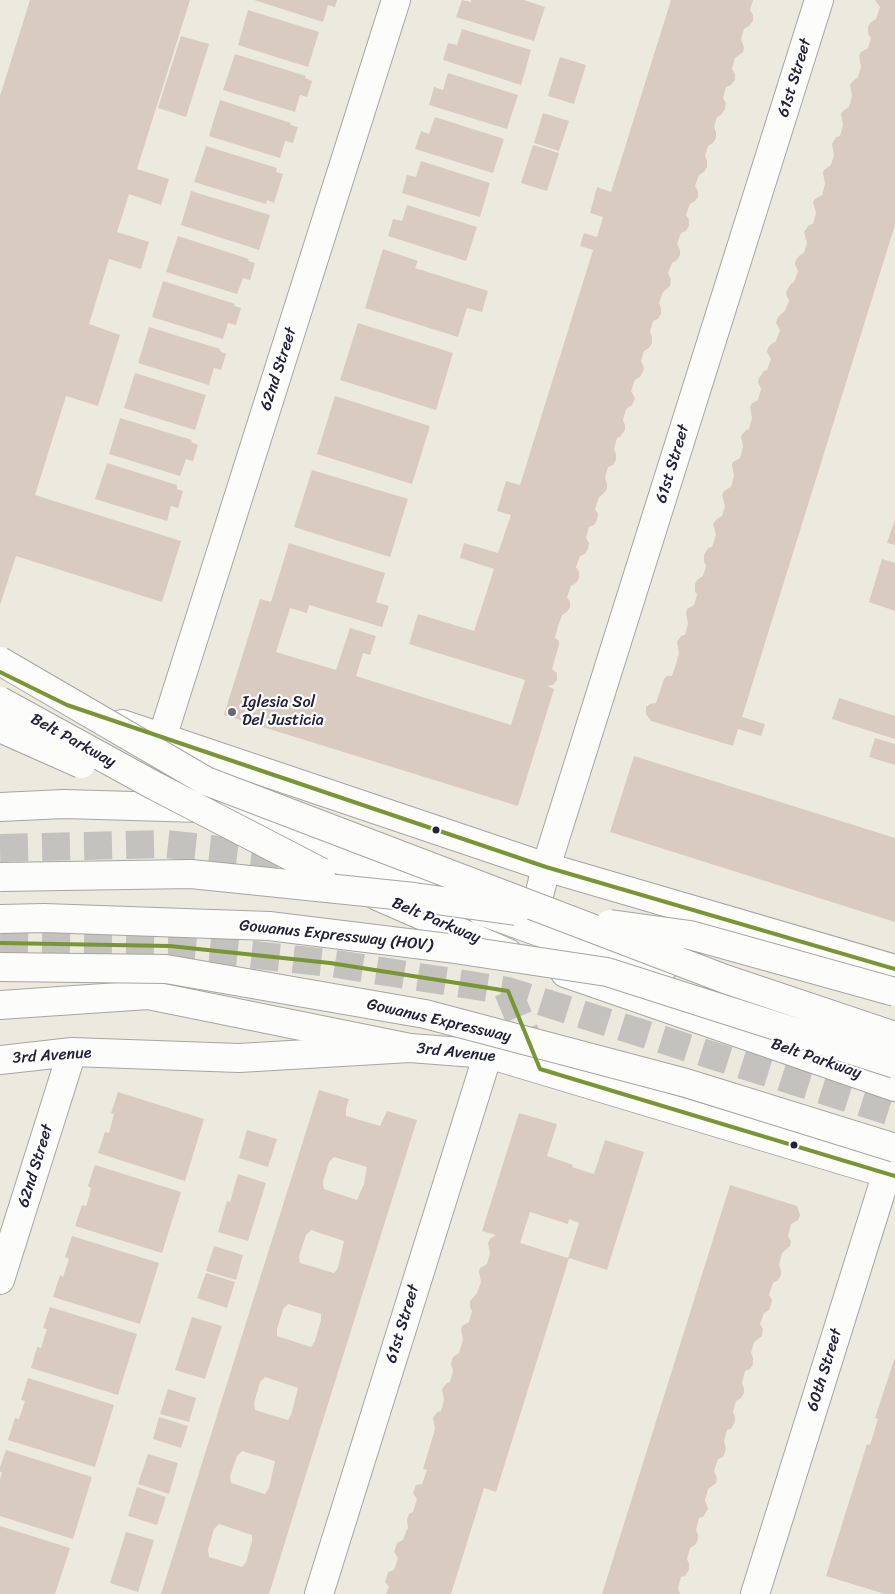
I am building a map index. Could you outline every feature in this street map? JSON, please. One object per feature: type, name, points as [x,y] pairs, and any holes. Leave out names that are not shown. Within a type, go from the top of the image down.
[{"type":"main road","name":"62nd Street","points":[[162,738],[396,0]]},
{"type":"main road","name":"61st Street","points":[[531,929],[546,867],[819,0]]},
{"type":"main road","name":"Belt Parkway","points":[[0,661],[206,781],[725,980],[895,1036]]},
{"type":"main road","points":[[0,672],[67,705],[228,808],[349,864],[567,942],[895,1022]]},
{"type":"main road","name":"Belt Parkway","points":[[0,701],[155,786],[321,872],[513,955],[895,1087]]},
{"type":"main road","points":[[67,705],[546,867],[895,970]]},
{"type":"main road","points":[[0,728],[321,872]]},
{"type":"main road","points":[[0,807],[64,804],[228,808]]},
{"type":"main road","points":[[0,877],[190,874],[414,897],[690,934],[895,992]]},
{"type":"main road","name":"Gowanus Expressway (HOV)","points":[[0,919],[44,918],[269,926],[448,948],[608,972],[895,1064]]},
{"type":"main road","name":"Gowanus Expressway","points":[[0,968],[166,969],[425,1014],[686,1083],[893,1161]]},
{"type":"main road","points":[[0,1005],[148,995],[410,1048]]},
{"type":"main road","name":"3rd Avenue","points":[[0,1060],[72,1052],[238,1058],[410,1048],[488,1054],[893,1161]]},
{"type":"main road","name":"62nd Street","points":[[0,1280],[72,1052]]},
{"type":"main road","name":"61st Street","points":[[319,1594],[488,1054]]},
{"type":"main road","name":"60th Street","points":[[755,1594],[893,1161]]},
{"type":"building","points":[[30,0],[190,0],[137,169],[169,179],[161,205],[129,194],[117,232],[149,242],[141,269],[109,259],[89,324],[120,335],[98,406],[66,396],[35,495],[181,541],[162,602],[16,556],[0,605],[0,96]]},
{"type":"building","points":[[254,0],[337,0],[335,7],[328,5],[323,22]]},
{"type":"building","points":[[462,0],[471,2],[471,0],[524,0],[545,7],[534,41],[456,17]]},
{"type":"building","points":[[671,0],[753,0],[750,10],[753,15],[753,21],[744,29],[741,39],[744,48],[743,52],[735,58],[732,69],[735,74],[735,80],[726,87],[723,98],[726,103],[725,109],[717,117],[714,127],[716,138],[708,146],[705,156],[707,167],[699,175],[695,186],[698,191],[698,197],[690,204],[686,215],[689,220],[689,226],[686,231],[681,233],[677,244],[680,255],[672,263],[668,273],[671,280],[670,286],[663,292],[659,303],[661,314],[658,319],[653,321],[650,332],[652,343],[644,351],[641,361],[644,368],[643,372],[635,380],[631,391],[635,398],[632,405],[626,409],[623,420],[625,430],[617,438],[614,449],[616,460],[613,465],[608,467],[605,478],[607,489],[599,497],[595,509],[598,514],[597,520],[594,525],[589,527],[586,538],[589,543],[588,549],[585,554],[580,556],[576,567],[579,572],[579,578],[571,586],[567,597],[570,607],[562,615],[558,626],[555,638],[559,641],[559,645],[552,669],[557,673],[557,680],[553,685],[547,686],[554,689],[518,806],[224,715],[260,599],[271,602],[289,543],[385,573],[376,602],[389,606],[382,627],[309,605],[307,613],[290,608],[276,652],[336,670],[350,628],[376,636],[370,655],[363,653],[356,676],[511,725],[525,680],[409,644],[418,614],[474,631],[494,569],[460,558],[464,543],[498,553],[511,515],[497,511],[506,481],[520,485],[593,250],[580,246],[584,233],[597,237],[603,217],[590,213],[597,187],[611,192]]},
{"type":"building","points":[[875,0],[895,0],[895,225],[742,717],[765,724],[761,736],[738,729],[733,746],[651,721],[646,714],[646,707],[656,703],[664,679],[667,676],[672,676],[676,664],[679,653],[677,642],[681,636],[685,635],[688,624],[687,609],[694,605],[697,595],[695,584],[703,576],[706,566],[704,555],[708,548],[712,547],[716,535],[713,524],[722,516],[725,506],[722,495],[724,491],[731,487],[734,476],[732,465],[733,462],[740,458],[743,447],[741,436],[749,429],[752,418],[750,407],[752,403],[758,400],[761,389],[758,382],[759,378],[767,370],[771,359],[767,352],[770,345],[776,341],[780,330],[776,323],[777,319],[785,311],[789,301],[786,294],[794,282],[798,271],[795,264],[796,260],[804,253],[807,243],[804,232],[809,225],[813,224],[816,213],[813,202],[822,195],[825,184],[823,173],[831,165],[834,155],[832,144],[836,137],[840,136],[843,125],[841,114],[849,107],[852,96],[850,85],[858,77],[861,67],[859,56],[861,52],[868,48],[871,38],[868,34],[868,27],[876,19],[880,7]]},
{"type":"building","points":[[248,10],[319,32],[308,67],[238,45]]},
{"type":"building","points":[[462,29],[531,50],[521,85],[443,60],[448,43],[457,45]]},
{"type":"building","points":[[181,36],[209,44],[186,117],[158,108]]},
{"type":"building","points":[[235,54],[306,76],[305,78],[312,81],[307,97],[300,95],[295,112],[223,90]]},
{"type":"building","points":[[560,57],[586,65],[574,104],[548,96]]},
{"type":"building","points":[[448,73],[518,95],[507,129],[429,105],[434,87],[443,90]]},
{"type":"building","points":[[220,100],[298,127],[293,143],[285,141],[280,158],[209,136]]},
{"type":"building","points":[[543,113],[569,121],[559,151],[534,143]]},
{"type":"building","points":[[435,117],[504,139],[493,173],[415,149],[421,131],[429,134]]},
{"type":"building","points":[[533,145],[559,153],[547,191],[521,183]]},
{"type":"building","points":[[206,146],[277,168],[276,172],[283,174],[274,203],[267,200],[266,204],[194,182]]},
{"type":"building","points":[[421,161],[490,183],[480,217],[402,193],[407,175],[416,177]]},
{"type":"building","points":[[191,191],[270,215],[259,250],[181,225]]},
{"type":"building","points":[[407,205],[477,227],[466,261],[388,236],[393,219],[402,221]]},
{"type":"building","points":[[178,236],[249,259],[248,261],[255,263],[250,280],[243,278],[237,294],[166,272]]},
{"type":"building","points":[[383,249],[418,261],[415,268],[488,291],[482,312],[467,308],[458,337],[365,308]]},
{"type":"building","points":[[163,281],[235,304],[234,306],[241,308],[236,325],[228,323],[223,339],[152,317]]},
{"type":"building","points":[[358,323],[453,353],[436,410],[340,380]]},
{"type":"building","points":[[149,327],[220,349],[220,351],[226,354],[221,370],[214,368],[209,385],[138,363]]},
{"type":"building","points":[[135,373],[206,395],[195,430],[124,408]]},
{"type":"building","points":[[335,396],[430,426],[412,484],[317,454]]},
{"type":"building","points":[[120,418],[192,440],[191,442],[198,445],[193,461],[186,459],[180,476],[109,454]]},
{"type":"building","points":[[107,463],[177,485],[177,489],[183,491],[178,508],[171,506],[167,521],[95,499]]},
{"type":"building","points":[[312,470],[408,499],[390,557],[294,527]]},
{"type":"building","points":[[895,519],[895,545],[887,543]]},
{"type":"building","points":[[882,559],[895,563],[895,611],[869,602]]},
{"type":"building","points":[[839,698],[895,716],[895,739],[832,719]]},
{"type":"building","points":[[875,738],[895,744],[895,765],[869,757]]},
{"type":"building","points":[[634,756],[895,838],[895,922],[610,832]]},
{"type":"building","points":[[319,1090],[349,1099],[346,1116],[380,1126],[387,1111],[417,1120],[269,1594],[161,1594]],"holes":[[[334,1157],[367,1167],[364,1184],[357,1200],[324,1189],[323,1182],[329,1162]],[[311,1230],[344,1241],[338,1268],[334,1273],[300,1263],[299,1256],[306,1235]],[[288,1304],[321,1314],[315,1341],[311,1347],[277,1336],[277,1329],[283,1309]],[[265,1377],[298,1388],[288,1420],[255,1410],[254,1403],[260,1382]],[[242,1451],[275,1461],[269,1488],[265,1494],[231,1483],[230,1476],[237,1456]],[[219,1524],[252,1535],[246,1562],[242,1567],[209,1557],[208,1550],[214,1529]]]},
{"type":"building","points":[[118,1092],[204,1119],[185,1181],[98,1153],[105,1132],[109,1133],[114,1114],[111,1113]]},
{"type":"building","points":[[519,1113],[557,1124],[547,1156],[594,1174],[605,1140],[644,1152],[607,1270],[569,1258],[496,1492],[484,1488],[451,1594],[386,1594],[389,1587],[385,1582],[388,1572],[394,1570],[398,1558],[394,1552],[397,1543],[403,1540],[408,1529],[407,1520],[409,1514],[413,1512],[417,1499],[413,1493],[416,1485],[422,1484],[427,1470],[423,1469],[435,1429],[433,1418],[437,1412],[441,1411],[444,1400],[442,1389],[450,1382],[453,1371],[452,1360],[459,1353],[463,1340],[462,1326],[469,1322],[472,1311],[470,1301],[477,1293],[481,1282],[480,1268],[487,1264],[490,1253],[488,1243],[496,1235],[482,1231]],"holes":[[[530,1212],[568,1224],[569,1219],[579,1223],[568,1258],[520,1243]]]},
{"type":"building","points":[[247,1130],[277,1139],[268,1167],[239,1158]]},
{"type":"building","points":[[95,1165],[181,1192],[162,1253],[75,1226],[82,1205],[86,1206],[89,1197],[91,1188],[88,1186]]},
{"type":"building","points":[[238,1174],[266,1183],[248,1241],[218,1232],[227,1201],[230,1202]]},
{"type":"building","points":[[730,1185],[797,1206],[800,1215],[798,1220],[791,1224],[788,1236],[791,1241],[790,1246],[782,1253],[779,1265],[781,1275],[773,1283],[769,1295],[772,1300],[771,1305],[769,1310],[764,1313],[760,1324],[763,1329],[762,1336],[754,1342],[751,1353],[753,1364],[750,1369],[745,1371],[742,1383],[744,1393],[736,1401],[733,1412],[735,1422],[731,1429],[727,1430],[724,1441],[725,1452],[723,1457],[718,1459],[714,1471],[717,1478],[716,1483],[708,1489],[705,1500],[708,1509],[703,1517],[699,1518],[696,1530],[698,1540],[690,1548],[687,1559],[689,1570],[685,1576],[681,1577],[678,1588],[680,1594],[602,1594]]},
{"type":"building","points":[[72,1236],[159,1263],[140,1324],[53,1297],[60,1275],[63,1277],[69,1259],[65,1257]]},
{"type":"building","points":[[214,1246],[243,1255],[236,1280],[206,1271]]},
{"type":"building","points":[[206,1273],[235,1282],[227,1308],[197,1298]]},
{"type":"building","points":[[50,1307],[137,1334],[118,1395],[31,1368],[37,1347],[41,1348],[47,1329],[43,1328]]},
{"type":"building","points":[[192,1317],[222,1326],[205,1379],[175,1370]]},
{"type":"building","points":[[895,1357],[895,1594],[885,1594],[826,1576],[867,1444],[870,1445],[878,1419],[875,1418]]},
{"type":"building","points":[[28,1378],[114,1405],[95,1467],[8,1440],[15,1418],[19,1419],[25,1401],[21,1400]]},
{"type":"building","points":[[168,1389],[196,1398],[189,1422],[160,1414]]},
{"type":"building","points":[[159,1417],[188,1426],[181,1448],[153,1439]]},
{"type":"building","points":[[6,1450],[92,1477],[73,1539],[0,1516],[0,1480],[2,1472],[0,1472],[0,1467]]},
{"type":"building","points":[[148,1454],[178,1463],[169,1494],[138,1484]]},
{"type":"building","points":[[137,1487],[166,1497],[157,1525],[128,1516]]},
{"type":"building","points":[[0,1526],[70,1548],[55,1594],[0,1594]]},
{"type":"building","points":[[126,1532],[154,1540],[138,1592],[110,1583]]},
{"type":"tunnel","points":[[0,848],[166,844],[293,858]]},
{"type":"tunnel","points":[[0,943],[170,946],[330,963],[508,991],[895,1113]]},
{"type":"tunnel","points":[[508,991],[536,1059]]},
{"type":"transit line","points":[[0,672],[67,705],[546,867],[895,969]]},
{"type":"transit line","points":[[0,943],[170,946],[330,963],[508,991],[540,1069],[895,1176]]},
{"type":"place","name":"Iglesia Sol Del Justicia","points":[[232,712]]}]
